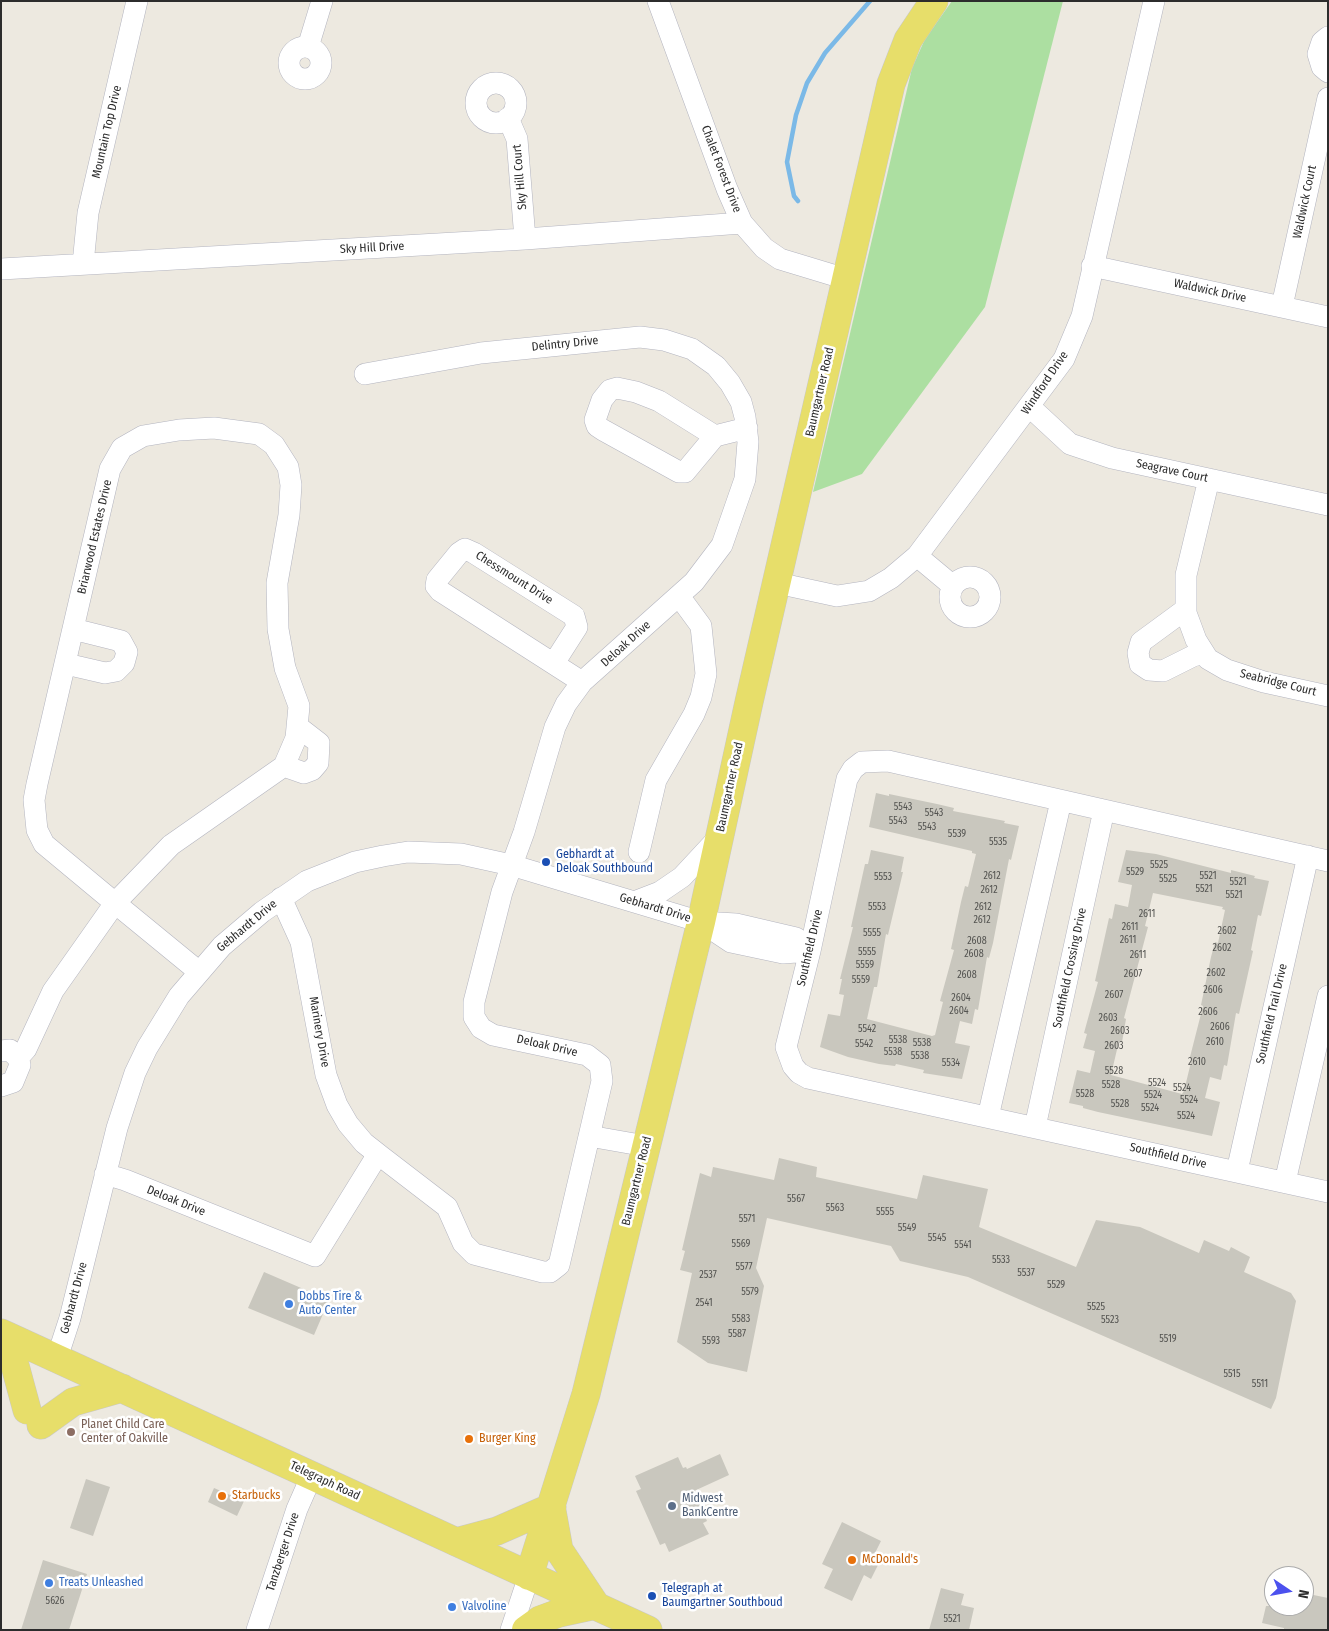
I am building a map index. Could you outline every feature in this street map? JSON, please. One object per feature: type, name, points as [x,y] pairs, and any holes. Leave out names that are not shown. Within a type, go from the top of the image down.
[{"type":"main road","name":"Baumgartner Road","points":[[529,1576],[584,1402],[701,922],[776,583],[891,84],[908,40],[934,1]]},
{"type":"main road","points":[[4,1335],[34,1417],[73,1402],[122,1388]]},
{"type":"main road","name":"Telegraph Road","points":[[4,1335],[648,1630]]},
{"type":"main road","points":[[456,1542],[498,1531],[552,1507],[559,1550],[596,1605],[560,1613],[540,1620],[526,1630]]},
{"type":"street","name":"Mountain Top Drive","points":[[83,264],[88,212],[137,1]]},
{"type":"street","points":[[308,47],[322,1]]},
{"type":"street","name":"Chalet Forest Drive","points":[[658,1],[727,189],[742,223],[764,248],[780,258],[846,279]]},
{"type":"street","name":"Windford Drive","points":[[776,583],[837,596],[869,591],[891,578],[917,556],[1064,359],[1082,316],[1154,1]]},
{"type":"street","points":[[1328,37],[1319,48],[1318,54],[1322,67],[1328,72]]},
{"type":"street","name":"Waldwick Court","points":[[1282,306],[1328,98]]},
{"type":"street","name":"Sky Hill Court","points":[[508,118],[518,139],[525,239]]},
{"type":"street","name":"Sky Hill Drive","points":[[1,269],[525,239],[742,223]]},
{"type":"street","name":"Waldwick Drive","points":[[1092,266],[1328,317]]},
{"type":"street","name":"Delintry Drive","points":[[365,374],[481,353],[640,337],[664,340],[692,349],[716,366],[741,402]]},
{"type":"street","points":[[716,436],[659,401],[636,392],[617,388],[610,390],[602,400],[595,420],[597,426],[603,430],[678,472],[685,472],[716,436],[747,428]]},
{"type":"street","name":"Deloak Drive","points":[[105,1174],[125,1180],[315,1256],[378,1154],[447,1207],[463,1243],[474,1254],[550,1272],[559,1265],[602,1081],[600,1064],[587,1056],[493,1034],[480,1028],[474,1017],[474,1002],[502,892],[524,832],[555,727],[566,704],[582,682],[694,582],[722,545],[745,479],[747,428],[741,402]]},
{"type":"street","name":"Seagrave Court","points":[[1030,407],[1070,444],[1112,458],[1328,505]]},
{"type":"street","name":"Briarwood Estates Drive","points":[[198,971],[44,844],[37,830],[34,800],[110,469],[122,448],[143,436],[179,430],[214,428],[259,434],[274,445],[288,467],[291,485],[290,515],[277,583],[278,629],[285,668],[299,706],[296,738],[284,766]]},
{"type":"street","name":"Seabridge Court","points":[[1209,479],[1186,574],[1186,609],[1196,640],[1208,659],[1227,670],[1264,682],[1328,696]]},
{"type":"street","name":"Chessmount Drive","points":[[554,663],[577,627],[574,616],[474,553],[465,549],[459,553],[438,580],[436,586],[440,591],[582,682]]},
{"type":"street","points":[[917,556],[953,586]]},
{"type":"street","points":[[639,852],[656,780],[694,714],[701,697],[706,674],[701,626],[679,596]]},
{"type":"street","points":[[1186,609],[1141,642],[1138,653],[1140,664],[1149,670],[1164,671],[1193,656],[1204,653]]},
{"type":"street","points":[[66,664],[105,672],[116,671],[124,663],[126,652],[121,641],[73,629]]},
{"type":"street","points":[[1,1086],[13,1082],[20,1065],[10,1054],[26,1049],[53,991],[114,903],[171,845],[284,766],[304,772],[312,770],[318,763],[318,743],[297,726]]},
{"type":"street","name":"Southfield Drive","points":[[1318,859],[888,761],[862,762],[853,769],[847,779],[810,951],[786,1047],[788,1057],[799,1073],[808,1078],[1328,1192]]},
{"type":"street","points":[[988,1117],[1060,801]]},
{"type":"street","name":"Southfield Crossing Drive","points":[[1035,1127],[1104,810]]},
{"type":"street","points":[[634,902],[660,892],[682,877],[720,836]]},
{"type":"street","name":"Gebhardt Drive","points":[[57,1358],[70,1318],[119,1120],[135,1073],[163,1020],[198,971],[245,925],[281,898],[307,881],[355,862],[408,852],[461,854],[511,865],[701,922]]},
{"type":"street","name":"Southfield Trail Drive","points":[[1237,1171],[1318,859]]},
{"type":"street","name":"Marinery Drive","points":[[281,898],[301,942],[326,1075],[337,1105],[348,1124],[364,1143],[378,1154]]},
{"type":"street","points":[[701,922],[731,942],[783,953],[810,951]]},
{"type":"street","points":[[1285,1182],[1328,996]]},
{"type":"street","points":[[589,1136],[646,1146]]},
{"type":"street","name":"Tanzberger Drive","points":[[257,1630],[297,1509],[312,1475]]},
{"type":"street","points":[[511,1630],[529,1576]]},
{"type":"green space","points":[[952,1],[1063,1],[985,307],[862,474],[813,492],[912,68],[925,39]]},
{"type":"building","points":[[876,793],[937,804],[954,808],[953,811],[1005,821],[1004,823],[1019,826],[1011,860],[1009,859],[993,943],[989,958],[987,957],[978,1010],[975,1009],[972,1024],[960,1021],[955,1043],[970,1046],[962,1079],[923,1073],[924,1070],[896,1064],[895,1066],[879,1064],[848,1057],[820,1047],[828,1014],[840,1016],[844,995],[839,994],[842,979],[840,979],[853,927],[851,927],[865,864],[868,864],[871,850],[904,857],[901,872],[903,872],[888,935],[886,934],[877,987],[874,987],[867,1019],[932,1036],[935,1035],[943,1002],[940,1001],[954,950],[951,949],[961,902],[965,886],[968,887],[976,854],[972,853],[972,851],[869,827]]},
{"type":"building","points":[[1126,850],[1156,854],[1231,873],[1231,870],[1269,881],[1261,916],[1258,915],[1251,950],[1253,951],[1239,1014],[1236,1013],[1227,1066],[1224,1065],[1221,1080],[1210,1077],[1205,1098],[1220,1102],[1212,1136],[1098,1112],[1069,1103],[1077,1070],[1090,1073],[1095,1051],[1083,1048],[1087,1034],[1084,1033],[1098,982],[1095,981],[1109,918],[1112,919],[1115,904],[1128,907],[1132,885],[1118,882]],"holes":[[[1153,893],[1223,907],[1222,909],[1225,910],[1218,943],[1215,942],[1211,957],[1201,1005],[1203,1006],[1190,1057],[1192,1058],[1184,1091],[1182,1094],[1111,1075],[1119,1041],[1122,1042],[1126,1019],[1124,1018],[1148,927],[1145,926]]]},
{"type":"building","points":[[779,1158],[817,1167],[816,1177],[917,1199],[923,1175],[988,1189],[979,1227],[1076,1267],[1096,1220],[1140,1227],[1199,1253],[1204,1240],[1229,1251],[1231,1247],[1250,1257],[1244,1272],[1291,1293],[1296,1301],[1276,1398],[1271,1409],[968,1277],[900,1261],[891,1246],[767,1218],[756,1268],[764,1286],[747,1372],[708,1363],[677,1342],[692,1273],[680,1270],[685,1251],[682,1250],[700,1173],[711,1177],[713,1167],[774,1180]]},
{"type":"building","name":"Dobbs Tire & Auto Center","points":[[264,1272],[329,1300],[314,1335],[248,1308]]},
{"type":"building","name":"Midwest BankCentre","points":[[720,1454],[729,1475],[694,1491],[707,1521],[703,1523],[709,1534],[669,1552],[665,1543],[660,1545],[636,1491],[641,1489],[635,1476],[678,1457],[683,1468],[686,1467],[687,1469]]},
{"type":"building","points":[[86,1479],[110,1487],[93,1536],[70,1528]]},
{"type":"building","name":"Starbucks","points":[[214,1488],[244,1501],[237,1516],[208,1502]]},
{"type":"building","name":"McDonald's","points":[[842,1522],[881,1541],[875,1553],[882,1557],[871,1579],[864,1575],[852,1601],[824,1588],[833,1569],[822,1564]]},
{"type":"building","points":[[43,1560],[87,1574],[69,1630],[21,1630]]},
{"type":"building","points":[[941,1588],[964,1594],[961,1605],[974,1608],[969,1630],[929,1630]]},
{"type":"building","points":[[1314,1595],[1328,1598],[1328,1630],[1284,1630],[1284,1628],[1262,1623],[1264,1614],[1314,1616]]},
{"type":"waterway","points":[[798,201],[794,196],[787,162],[796,115],[807,83],[825,53],[870,1]]},
{"type":"place","name":"Gebhardt at Deloak Southbound","points":[[546,862]]},
{"type":"place","name":"Dobbs Tire & Auto Center","points":[[289,1304]]},
{"type":"place","name":"Planet Child Care Center of Oakville","points":[[71,1432]]},
{"type":"place","name":"Burger King","points":[[469,1439]]},
{"type":"place","name":"Starbucks","points":[[222,1496]]},
{"type":"place","name":"Midwest BankCentre","points":[[672,1506]]},
{"type":"place","name":"McDonald's","points":[[852,1560]]},
{"type":"place","name":"Treats Unleashed","points":[[49,1583]]},
{"type":"place","name":"Telegraph at Baumgartner Southboud","points":[[652,1596]]},
{"type":"place","name":"Valvoline","points":[[452,1607]]}]
